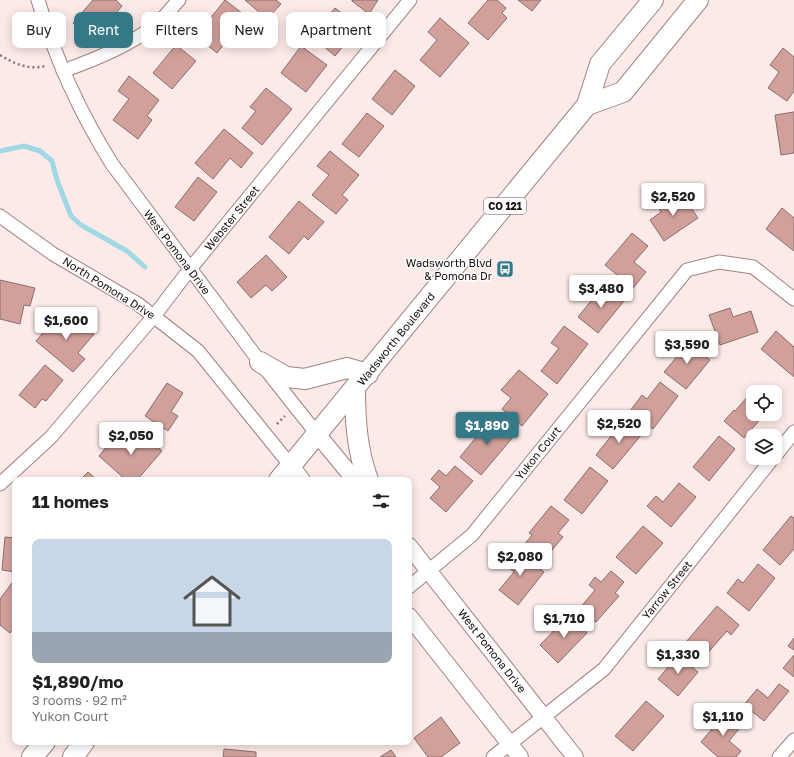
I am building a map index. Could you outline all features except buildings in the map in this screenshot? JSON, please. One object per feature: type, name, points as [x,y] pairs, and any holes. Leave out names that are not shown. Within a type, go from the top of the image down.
[{"type":"main road","name":"Wadsworth Boulevard","points":[[291,475],[318,434],[587,105],[600,64],[653,0]]},
{"type":"main road","points":[[587,105],[622,92],[698,0]]},
{"type":"main road","points":[[260,362],[286,377],[305,379],[347,368],[362,381],[355,421],[360,459],[367,477]]},
{"type":"main road","points":[[32,757],[42,745]]},
{"type":"main road","points":[[73,757],[82,745]]},
{"type":"street","name":"West Pomona Drive","points":[[38,0],[62,67],[95,137],[112,164],[260,362],[353,477]]},
{"type":"street","points":[[62,67],[91,61],[123,45],[158,23],[179,0]]},
{"type":"street","name":"Webster Street","points":[[0,484],[51,437],[154,316],[190,269],[410,0]]},
{"type":"street","name":"North Pomona Drive","points":[[0,216],[53,254],[117,290],[154,316],[198,351],[291,475]]},
{"type":"street","name":"Yukon Court","points":[[412,585],[472,535],[687,270],[719,262],[753,267],[794,299]]},
{"type":"street","name":"Yarrow Street","points":[[782,447],[794,432]]},
{"type":"street","name":"Yarrow Street","points":[[494,757],[515,751],[544,718],[604,669],[768,465]]},
{"type":"street","name":"West Pomona Drive","points":[[412,550],[575,757]]},
{"type":"street","points":[[412,620],[515,751]]},
{"type":"street","points":[[779,757],[794,740]]},
{"type":"path","points":[[0,54],[17,65],[28,68],[62,67]]},
{"type":"path","points":[[277,424],[287,413]]},
{"type":"waterway","points":[[0,151],[24,146],[40,151],[52,161],[57,180],[71,216],[81,225],[127,251],[145,267]]},
{"type":"place","name":"Wadsworth Blvd & Pomona Dr","points":[[505,269]]}]
